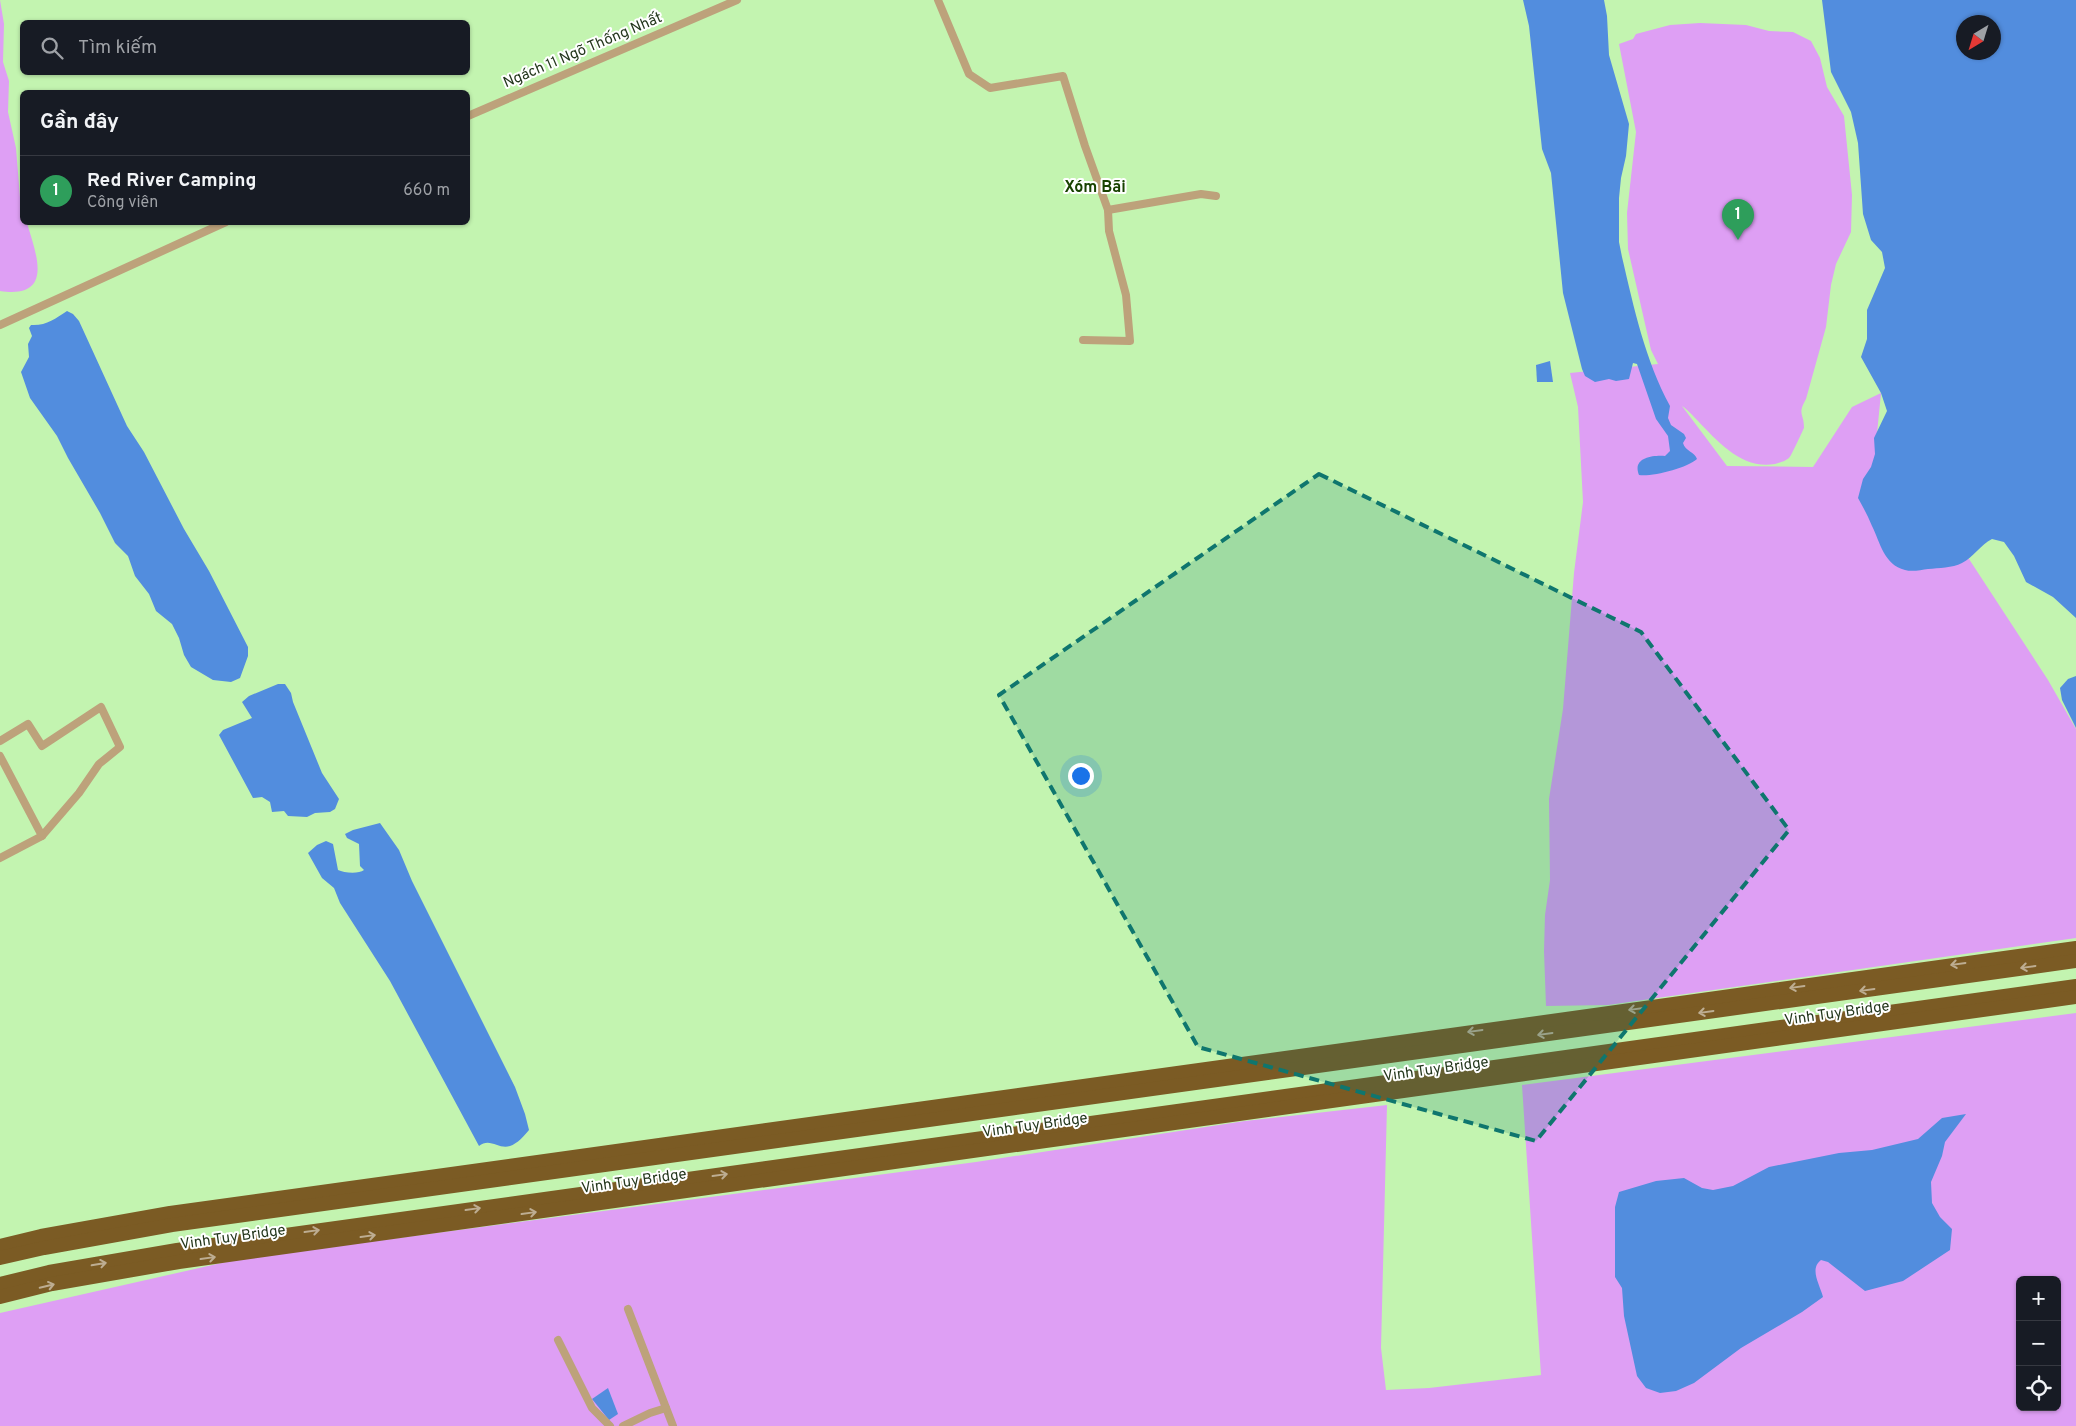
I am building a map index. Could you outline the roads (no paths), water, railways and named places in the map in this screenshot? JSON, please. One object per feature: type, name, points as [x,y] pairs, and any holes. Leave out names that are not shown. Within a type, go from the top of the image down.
[{"type":"highway","points":[[0,1246],[41,1236],[170,1213],[2076,948]]},
{"type":"highway","name":"Vinh Tuy Bridge","points":[[0,1258],[44,1248],[172,1225],[2076,960]]},
{"type":"highway","name":"Vinh Tuy Bridge","points":[[0,1284],[49,1272],[177,1250],[2076,986]]},
{"type":"highway","name":"Vinh Tuy Bridge","points":[[0,1297],[52,1284],[179,1262],[2076,996]]},
{"type":"street","name":"Ngách 11 Ngõ Thống Nhất","points":[[470,115],[737,0]]},
{"type":"street","points":[[938,0],[969,74],[990,88],[1063,76],[1084,146],[1108,210],[1108,231],[1126,295],[1130,341],[1083,340]]},
{"type":"street","points":[[1108,210],[1201,194],[1216,196]]},
{"type":"street","points":[[0,325],[86,288],[220,225]]},
{"type":"street","points":[[0,741],[28,724],[42,746],[102,707],[120,747],[99,764],[79,793],[42,836],[0,858]]},
{"type":"street","points":[[0,756],[42,836]]},
{"type":"street","points":[[628,1309],[673,1426]]},
{"type":"street","points":[[558,1340],[592,1408],[610,1426]]},
{"type":"street","points":[[623,1426],[650,1413],[666,1408]]},
{"type":"water","points":[[1523,0],[1604,0],[1607,16],[1609,55],[1629,124],[1619,198],[1619,242],[1641,333],[1661,388],[1670,406],[1668,418],[1671,425],[1684,434],[1686,438],[1683,443],[1684,446],[1697,459],[1678,469],[1652,475],[1639,475],[1638,465],[1641,461],[1649,457],[1665,456],[1670,451],[1668,436],[1656,419],[1637,364],[1633,363],[1629,379],[1616,381],[1609,379],[1595,382],[1585,376],[1582,369],[1563,293],[1551,173],[1542,149],[1529,26]]},
{"type":"water","points":[[1822,0],[2076,0],[2076,618],[2053,597],[2026,582],[2014,556],[2004,542],[1992,539],[1970,558],[1954,566],[1914,571],[1898,567],[1887,558],[1858,498],[1863,479],[1871,467],[1875,454],[1874,438],[1887,411],[1881,393],[1861,357],[1867,339],[1867,310],[1885,268],[1882,252],[1871,240],[1863,214],[1858,143],[1851,112],[1831,72]]},
{"type":"water","points":[[67,311],[73,314],[79,321],[127,426],[144,452],[248,647],[248,656],[240,678],[231,682],[213,680],[191,667],[184,655],[172,624],[156,611],[149,594],[135,576],[128,556],[115,543],[57,436],[30,398],[21,372],[29,357],[28,344],[32,336],[29,328],[31,325],[50,321]]},
{"type":"water","points":[[1550,361],[1553,382],[1537,382],[1536,365]]},
{"type":"water","points":[[2076,676],[2076,728],[2062,700],[2060,688],[2068,679]]},
{"type":"water","points":[[278,684],[285,684],[291,693],[322,773],[339,799],[335,809],[330,812],[315,813],[307,817],[288,816],[284,811],[272,812],[270,802],[262,797],[253,798],[219,735],[223,730],[252,718],[242,702],[249,696]]},
{"type":"water","points":[[380,823],[399,850],[412,881],[515,1087],[529,1130],[513,1145],[506,1147],[487,1143],[479,1146],[390,981],[340,903],[334,888],[322,878],[308,853],[317,845],[326,841],[333,844],[338,870],[351,873],[362,871],[364,870],[360,866],[359,844],[347,838],[345,834]]},
{"type":"water","points":[[1966,1114],[1945,1142],[1942,1156],[1931,1182],[1932,1203],[1940,1217],[1952,1229],[1950,1250],[1903,1281],[1865,1291],[1828,1262],[1821,1260],[1816,1268],[1816,1272],[1823,1297],[1802,1312],[1741,1348],[1694,1383],[1676,1391],[1660,1393],[1646,1388],[1637,1376],[1624,1316],[1622,1288],[1615,1277],[1615,1207],[1619,1192],[1656,1181],[1684,1178],[1702,1188],[1713,1190],[1733,1186],[1769,1167],[1839,1153],[1872,1150],[1918,1139],[1942,1118]]},
{"type":"water","points":[[608,1388],[618,1414],[609,1420],[592,1399]]},
{"type":"place","name":"Red River Camping","points":[[1738,240]]},
{"type":"district","name":"Xóm Bãi","points":[[1095,188]]}]
